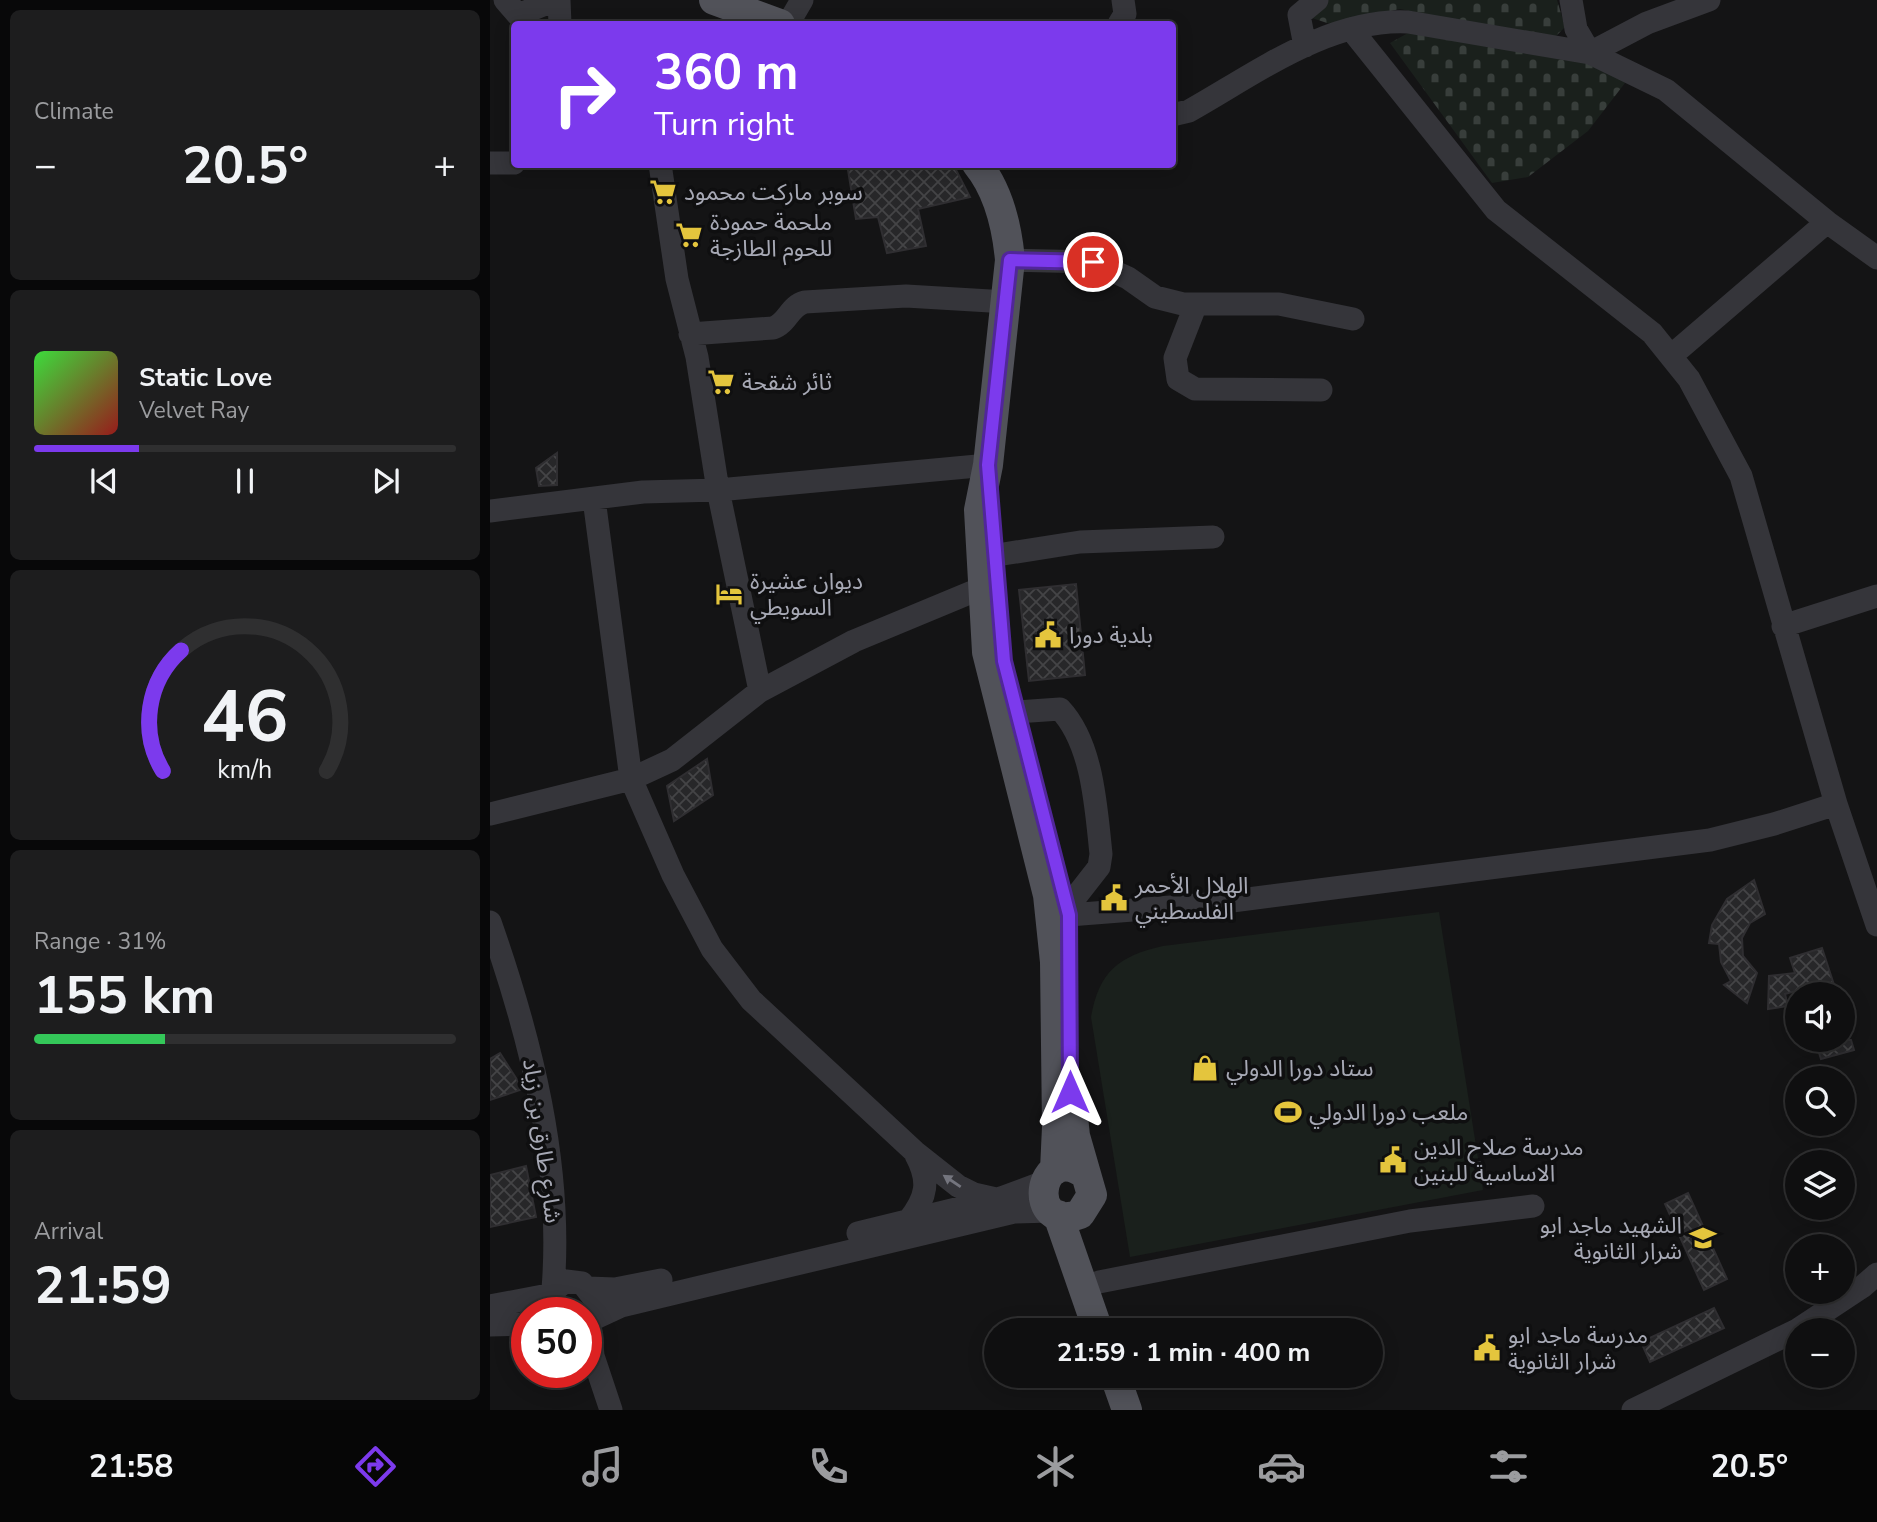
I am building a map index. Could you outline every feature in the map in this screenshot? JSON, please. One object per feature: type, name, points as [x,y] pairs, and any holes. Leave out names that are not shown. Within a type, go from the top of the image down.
[{"type":"main road","points":[[714,0],[772,21]]},
{"type":"main road","points":[[984,168],[1000,207],[1010,260],[988,465],[979,510],[986,652],[1048,895],[1053,929],[1058,1128],[1043,1198],[1063,1214],[1099,1283],[1111,1318]]},
{"type":"main road","points":[[988,465],[997,555],[999,621],[1016,712],[1068,912],[1070,1092],[1075,1136],[1092,1195],[1063,1214]]},
{"type":"main road","points":[[1049,1176],[1069,1167],[1085,1174]]},
{"type":"main road","points":[[1063,1214],[1094,1318]]},
{"type":"main road","points":[[1119,1388],[1127,1410]]},
{"type":"main road","points":[[1136,1388],[1144,1410]]},
{"type":"street","points":[[515,13],[557,0],[560,21]]},
{"type":"street","points":[[790,21],[802,0]]},
{"type":"street","points":[[1121,21],[1125,14],[1123,0]]},
{"type":"street","points":[[1305,46],[1299,15],[1317,0]]},
{"type":"street","points":[[1572,0],[1576,29],[1590,52]]},
{"type":"street","points":[[1590,52],[1647,23],[1709,0]]},
{"type":"street","points":[[1176,114],[1189,111],[1305,46],[1381,21],[1408,22],[1590,52],[1666,90],[1827,222],[1874,249]]},
{"type":"street","points":[[1351,29],[1496,210],[1620,305],[1652,333],[1689,379],[1741,476],[1836,804],[1877,925]]},
{"type":"street","points":[[490,163],[511,163]]},
{"type":"street","points":[[661,168],[677,279],[697,357],[718,491],[732,545],[760,691]]},
{"type":"street","points":[[1671,356],[1827,222]]},
{"type":"street","points":[[1010,260],[1093,262],[1128,278],[1155,297],[1196,304],[1279,304],[1353,319]]},
{"type":"street","points":[[690,334],[773,328],[782,324],[794,306],[805,302],[906,296],[1007,302]]},
{"type":"street","points":[[1196,304],[1175,358],[1178,379],[1195,389],[1321,390]]},
{"type":"street","points":[[490,511],[643,492],[718,491],[988,465]]},
{"type":"street","points":[[594,499],[631,779],[673,875],[712,950],[751,1000],[915,1152],[958,1186],[974,1194],[996,1199]]},
{"type":"street","points":[[997,555],[1080,542],[1213,537]]},
{"type":"street","points":[[490,814],[631,779],[672,760],[760,691],[854,641],[984,587]]},
{"type":"street","points":[[1783,626],[1877,596]]},
{"type":"street","points":[[1016,712],[1060,709],[1073,723],[1086,762],[1101,854],[1099,867],[1068,912]]},
{"type":"street","points":[[1068,912],[1209,904],[1710,841],[1836,804]]},
{"type":"street","name":"شارع طارق بن زياد","points":[[490,922],[512,985],[540,1093],[556,1240],[549,1297]]},
{"type":"street","points":[[909,1220],[920,1206],[927,1183],[915,1152]]},
{"type":"street","points":[[551,1297],[566,1281],[585,1286],[640,1285],[996,1199],[1049,1176]]},
{"type":"street","points":[[1099,1283],[1410,1221],[1533,1206]]},
{"type":"street","points":[[602,1316],[621,1306],[1014,1212],[1063,1214]]},
{"type":"street","points":[[556,1240],[593,1297]]},
{"type":"street","points":[[1815,1318],[1877,1274]]},
{"type":"street","points":[[490,1306],[511,1304]]},
{"type":"street","points":[[490,1325],[511,1324]]},
{"type":"street","points":[[1633,1410],[1785,1336]]},
{"type":"street","points":[[602,1383],[611,1410]]},
{"type":"street","points":[[588,1388],[596,1410]]},
{"type":"green space","points":[[1327,0],[1557,0],[1565,27],[1551,41],[1400,9],[1330,24],[1312,18]]},
{"type":"green space","points":[[1417,28],[1609,67],[1625,83],[1588,131],[1528,177],[1492,183],[1390,43]]},
{"type":"green space","name":"ملعب دورا الدولي","points":[[1439,912],[1483,1190],[1130,1257],[1091,1017],[1099,988],[1114,968],[1134,955],[1163,946]]},
{"type":"building","points":[[848,168],[955,168],[970,197],[918,209],[926,246],[887,253],[878,217],[856,219]]},
{"type":"building","points":[[557,453],[557,485],[539,486],[536,468]]},
{"type":"building","points":[[1076,584],[1085,675],[1029,681],[1019,590]]},
{"type":"building","points":[[707,759],[713,795],[674,821],[667,786]]},
{"type":"building","points":[[1754,880],[1765,914],[1750,923],[1742,938],[1743,956],[1757,973],[1747,1003],[1724,985],[1731,981],[1721,962],[1719,944],[1709,943],[1712,925],[1727,899]]},
{"type":"building","points":[[1822,948],[1833,982],[1785,982],[1785,1006],[1768,1009],[1769,976],[1795,973],[1790,958]]},
{"type":"building","points":[[1819,1052],[1847,1052],[1821,1059]]},
{"type":"building","points":[[500,1053],[523,1089],[490,1100],[490,1059]]},
{"type":"building","points":[[526,1166],[536,1217],[490,1227],[490,1175]]},
{"type":"building","points":[[1688,1193],[1727,1279],[1704,1290],[1665,1204]]},
{"type":"building","points":[[1714,1308],[1724,1328],[1650,1362],[1641,1342]]},
{"type":"place","name":"سوبر ماركت محمود","points":[[663,192]]},
{"type":"place","name":"ملحمة حمودة للحوم الطازجة","points":[[689,235]]},
{"type":"place","name":"ثائر شقحة","points":[[721,382]]},
{"type":"place","name":"ديوان عشيرة السويطي","points":[[729,594]]},
{"type":"place","name":"بلدية دورا","points":[[1048,635]]},
{"type":"place","name":"الهلال الأحمر الفلسطيني","points":[[1114,898]]},
{"type":"place","name":"ستاد دورا الدولي","points":[[1205,1068]]},
{"type":"place","name":"ملعب دورا الدولي","points":[[1288,1112]]},
{"type":"place","name":"مدرسة صلاح الدين الاساسية للبنين","points":[[1393,1160]]},
{"type":"place","name":"الشهيد ماجد ابو شرار الثانوية","points":[[1703,1238]]},
{"type":"place","name":"مدرسة ماجد ابو شرار الثانوية","points":[[1487,1348]]},
{"type":"route","points":[[1070,1092],[1069,915],[1004,661],[988,465],[1010,260],[1093,262]]}]
